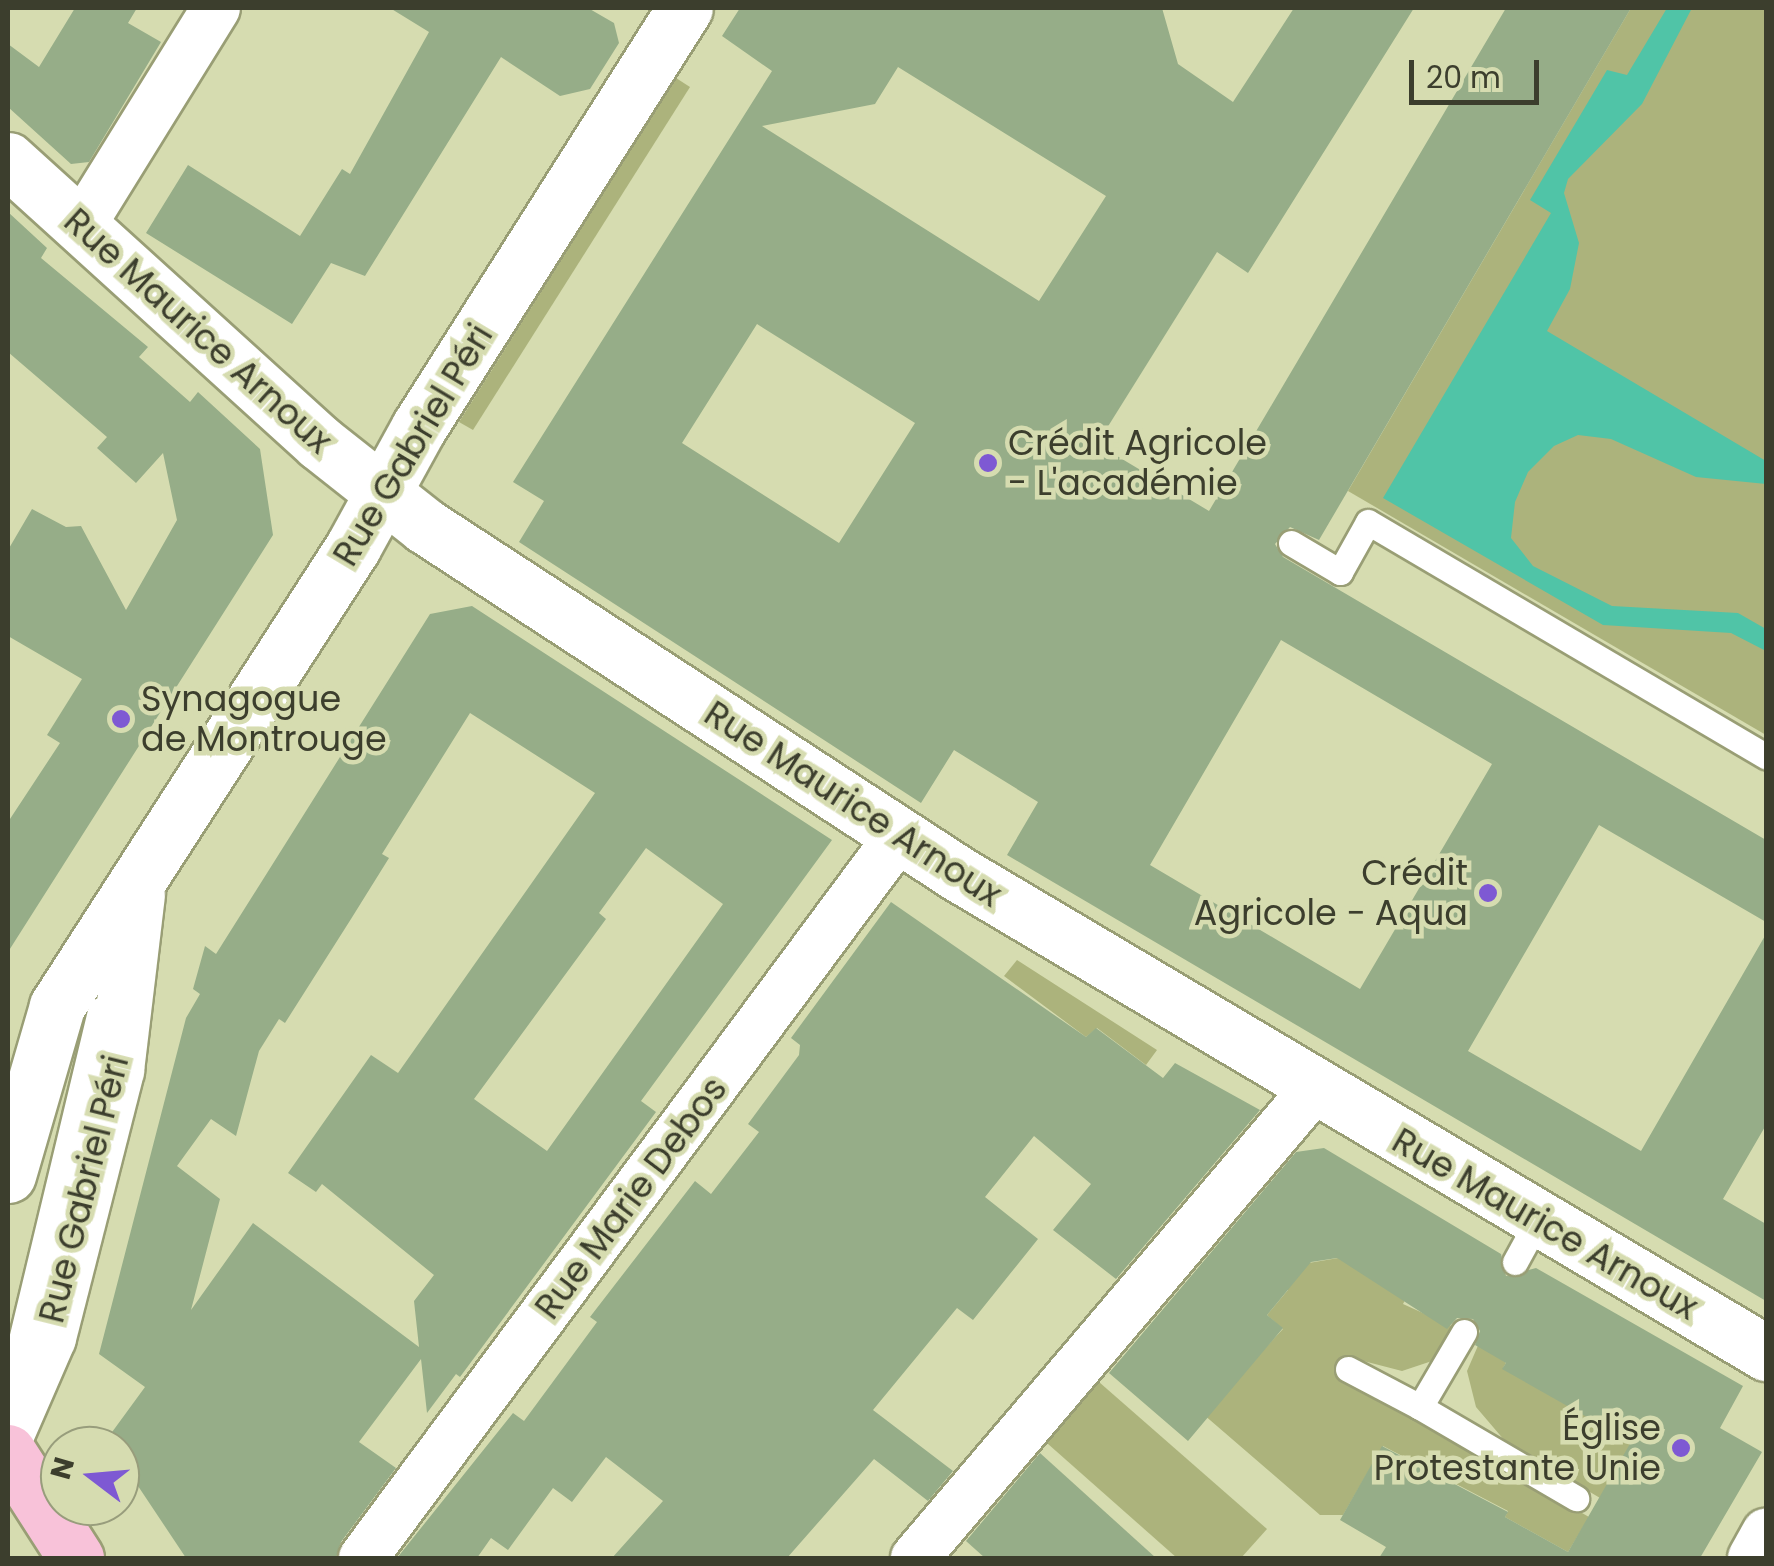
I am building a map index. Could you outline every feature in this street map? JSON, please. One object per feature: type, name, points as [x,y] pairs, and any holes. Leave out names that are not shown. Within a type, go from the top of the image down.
[{"type":"main road","points":[[8,1452],[76,1558]]},
{"type":"street","points":[[81,226],[216,8]]},
{"type":"street","name":"Rue Gabriel Péri","points":[[8,1175],[56,1006],[384,494],[676,10]]},
{"type":"street","name":"Rue Maurice Arnoux","points":[[8,160],[384,494],[899,836],[1314,1090],[1527,1241],[1766,1353]]},
{"type":"street","name":"Rue Marie Debos","points":[[363,1558],[899,836]]},
{"type":"street","name":"Rue Gabriel Péri","points":[[8,1429],[48,1337],[116,1070],[138,881]]},
{"type":"street","points":[[915,1558],[1314,1090]]},
{"type":"street","points":[[1752,1558],[1766,1533]]},
{"type":"lane","points":[[1290,543],[1340,572],[1368,522],[1766,756]]},
{"type":"lane","name":"Rue Gabriel Péri","points":[[8,1408],[25,1304],[138,881]]},
{"type":"lane","points":[[1420,1407],[1464,1332]]},
{"type":"lane","points":[[1348,1368],[1576,1498]]},
{"type":"green space","points":[[1631,8],[1766,8],[1766,735],[1348,491]]},
{"type":"green space","points":[[676,78],[690,87],[473,430],[459,422]]},
{"type":"green space","points":[[1017,960],[1157,1050],[1146,1065],[1097,1028],[1086,1037],[1004,976]]},
{"type":"green space","points":[[1356,1255],[1406,1298],[1403,1304],[1467,1333],[1438,1359],[1402,1371],[1348,1357],[1339,1374],[1589,1517],[1568,1552],[1505,1517],[1508,1511],[1383,1446],[1343,1515],[1320,1515],[1203,1414],[1283,1329],[1267,1315],[1288,1290],[1278,1280],[1291,1266]]},
{"type":"green space","points":[[1480,1341],[1506,1363],[1503,1368],[1638,1431],[1600,1498],[1505,1441],[1476,1407],[1467,1371]]},
{"type":"green space","points":[[1091,1375],[1267,1529],[1241,1558],[1177,1558],[1039,1436]]},
{"type":"water","points":[[1667,8],[1692,8],[1642,104],[1568,179],[1564,193],[1579,243],[1570,289],[1547,331],[1766,461],[1766,484],[1696,477],[1611,439],[1578,435],[1554,446],[1528,472],[1515,502],[1511,538],[1533,566],[1612,606],[1738,613],[1766,629],[1766,651],[1731,633],[1603,625],[1383,498],[1551,213],[1530,200],[1607,70],[1627,75]]},
{"type":"building","points":[[75,8],[137,8],[128,23],[161,42],[89,162],[71,164],[8,107],[8,44],[39,67]]},
{"type":"building","points":[[390,8],[588,8],[614,23],[619,43],[590,89],[560,96],[501,57],[365,276],[331,263],[292,324],[146,233],[188,165],[300,236],[342,169],[350,174],[429,32]]},
{"type":"building","points":[[740,8],[1162,8],[1178,64],[1233,102],[1294,8],[1414,8],[1248,273],[1217,252],[1097,444],[1209,511],[1506,8],[1631,8],[1319,540],[1290,527],[1275,544],[1283,557],[1766,840],[1766,922],[1599,825],[1468,1051],[1641,1151],[1766,934],[1766,1125],[1723,1199],[1766,1224],[1766,1301],[1007,855],[1038,802],[954,750],[921,803],[519,542],[544,501],[513,482],[772,71],[722,36]],"holes":[[[898,67],[1106,196],[1039,301],[762,126],[875,104]],[[757,324],[915,423],[839,543],[682,443]],[[1281,640],[1492,764],[1360,989],[1150,865]]]},
{"type":"building","points":[[8,212],[47,248],[41,258],[148,347],[139,357],[190,402],[198,392],[260,449],[273,535],[8,952],[8,822],[60,743],[47,735],[82,679],[8,636],[8,550],[32,509],[66,527],[81,526],[126,610],[177,520],[163,453],[136,483],[97,448],[107,437],[8,352]]},
{"type":"building","points":[[472,606],[832,840],[641,1101],[656,1112],[460,1377],[456,1374],[427,1413],[421,1359],[359,1442],[396,1468],[341,1542],[336,1558],[186,1558],[140,1489],[140,1426],[116,1426],[145,1387],[99,1354],[186,1018],[200,994],[193,989],[205,946],[216,954],[430,614]],"holes":[[[470,713],[595,793],[398,1073],[371,1055],[288,1173],[316,1192],[322,1184],[434,1275],[414,1301],[419,1347],[253,1223],[191,1310],[220,1199],[177,1166],[211,1119],[236,1136],[259,1051],[279,1019],[285,1023],[351,919],[389,858],[382,854]],[[646,848],[723,904],[547,1151],[474,1099],[606,919],[599,913]]]},
{"type":"building","points":[[891,902],[1086,1037],[1096,1028],[1163,1078],[1175,1063],[1260,1110],[1116,1279],[1053,1230],[1091,1184],[1034,1136],[985,1197],[1038,1239],[973,1320],[957,1308],[873,1410],[953,1471],[928,1501],[874,1459],[787,1558],[612,1558],[663,1501],[606,1457],[572,1502],[553,1488],[508,1550],[491,1538],[477,1558],[397,1558],[513,1413],[524,1421],[597,1322],[590,1317],[695,1181],[711,1194],[759,1132],[748,1124],[799,1055],[800,1045],[791,1038]]},
{"type":"building","points":[[1324,1148],[1501,1254],[1506,1276],[1536,1268],[1743,1386],[1720,1428],[1762,1452],[1700,1558],[1379,1558],[1386,1547],[1340,1520],[1382,1446],[1508,1512],[1505,1517],[1568,1552],[1631,1442],[1502,1369],[1506,1363],[1475,1345],[1480,1331],[1473,1319],[1457,1318],[1447,1329],[1337,1258],[1311,1262],[1267,1315],[1283,1328],[1188,1441],[1109,1373],[1296,1152]]},
{"type":"building","points":[[1040,1453],[1156,1558],[985,1558],[966,1541]]},
{"type":"place","name":"Crédit Agricole - L'académie","points":[[988,463]]},
{"type":"place","name":"Synagogue de Montrouge","points":[[121,719]]},
{"type":"place","name":"Crédit Agricole − Aqua","points":[[1488,893]]},
{"type":"place","name":"Église Protestante Unie","points":[[1681,1448]]}]
